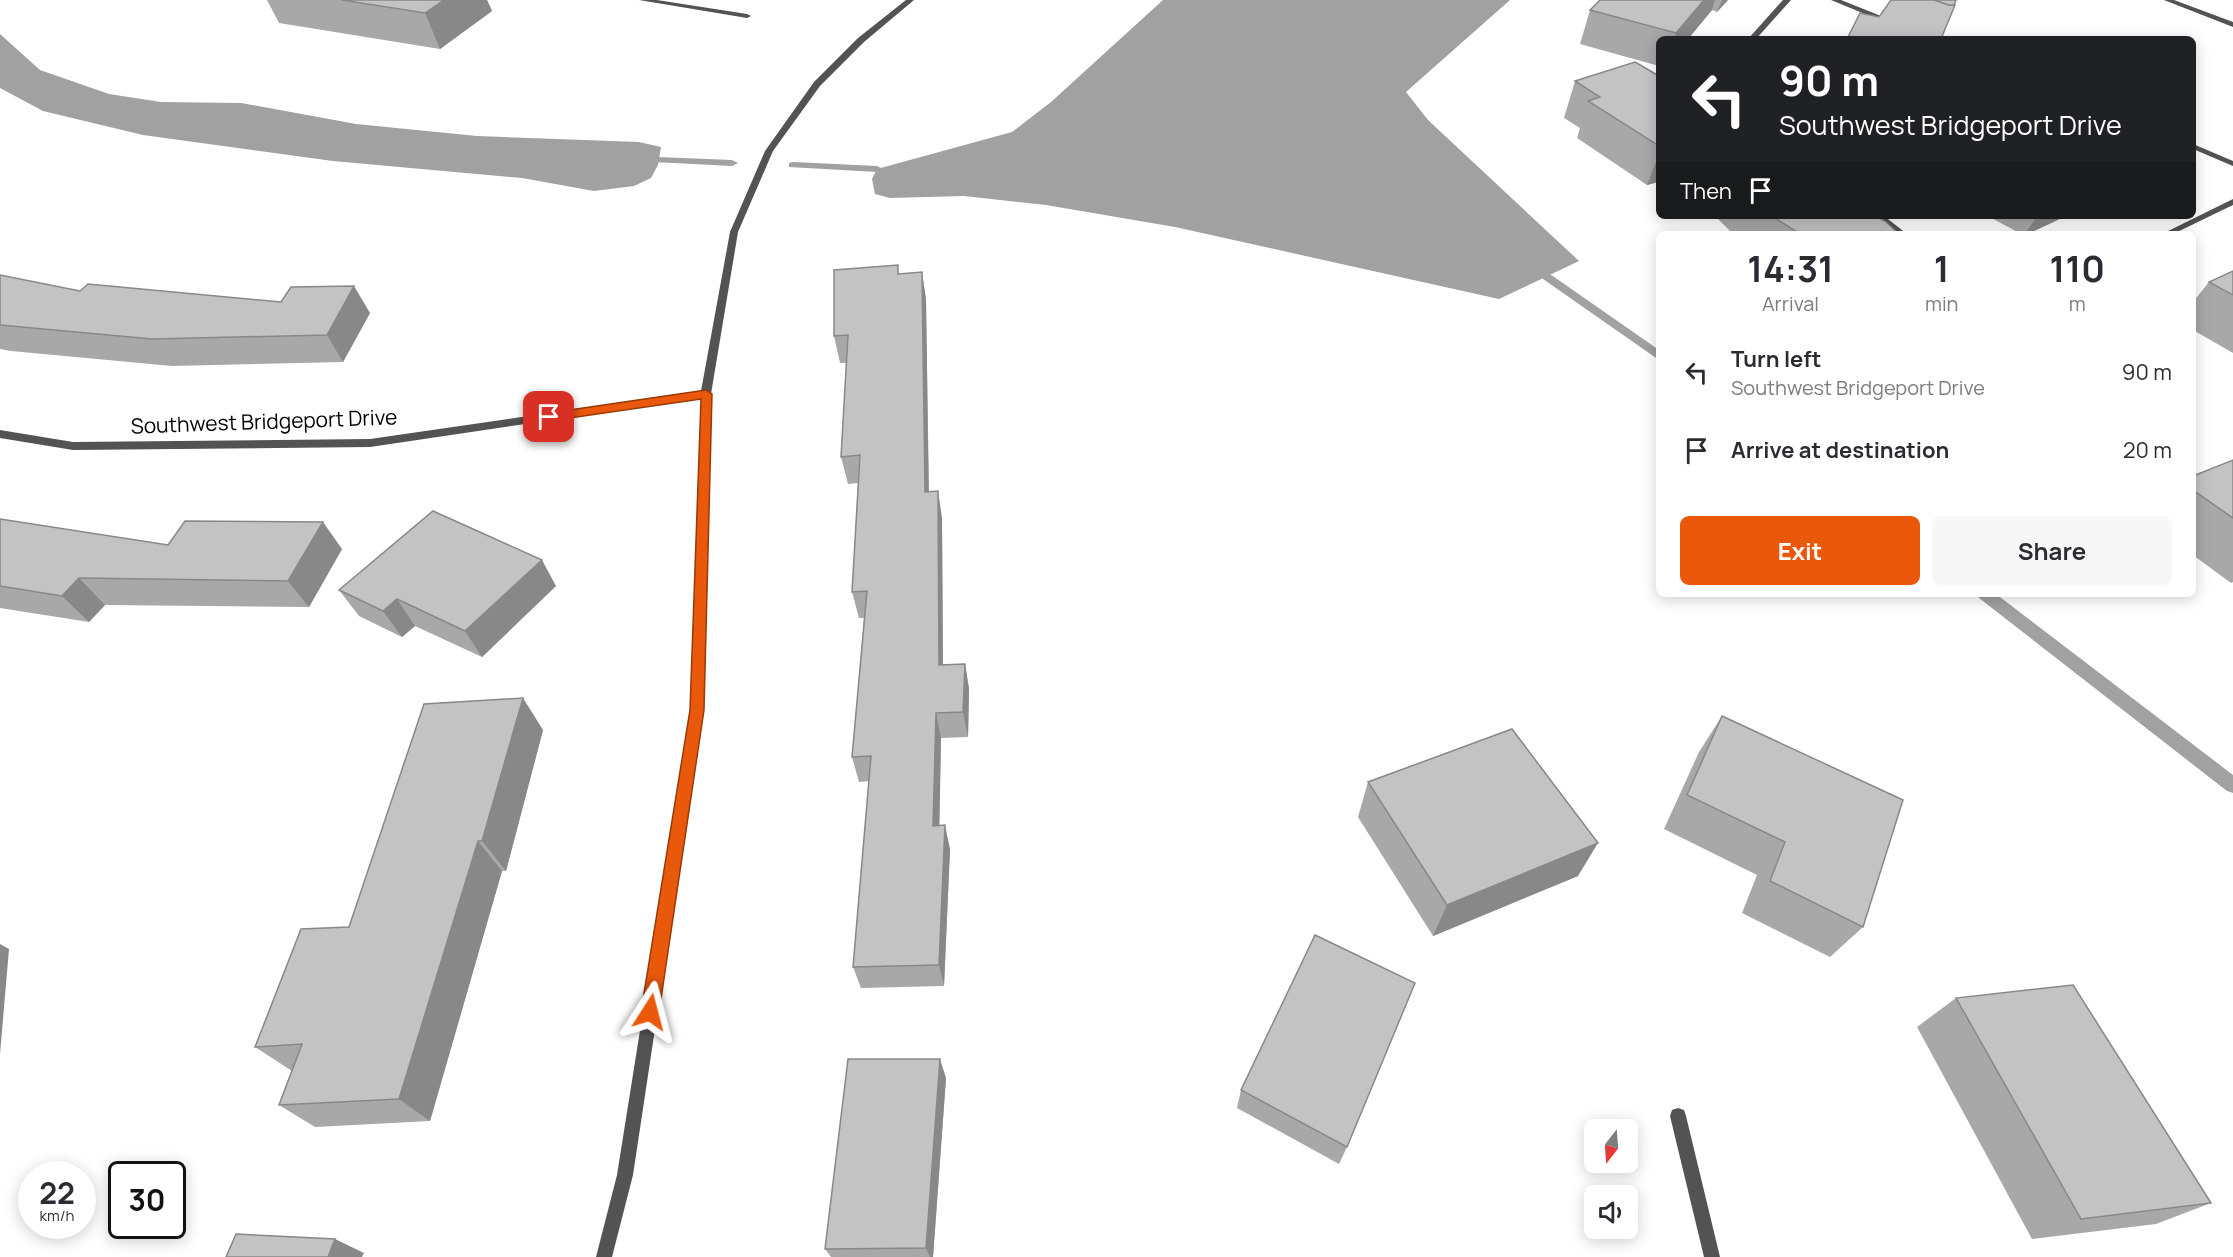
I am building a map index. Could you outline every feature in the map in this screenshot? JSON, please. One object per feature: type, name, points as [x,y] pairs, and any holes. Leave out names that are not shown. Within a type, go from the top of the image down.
[{"type":"street","points":[[643,0],[747,16]]},
{"type":"street","points":[[604,1257],[625,1175],[697,710],[706,394],[734,232],[768,152],[817,84],[861,40],[910,0]]},
{"type":"street","points":[[1755,36],[1787,0]]},
{"type":"street","points":[[1835,0],[1896,23]]},
{"type":"street","points":[[2168,0],[2233,25]]},
{"type":"street","points":[[2196,147],[2233,164]]},
{"type":"street","points":[[2172,231],[2233,202]]},
{"type":"street","points":[[1882,219],[1900,231]]},
{"type":"street","name":"Southwest Bridgeport Drive","points":[[0,434],[72,446],[370,443],[706,394]]},
{"type":"street","points":[[1678,1116],[1712,1257]]},
{"type":"shaded area","points":[[1163,0],[1510,0],[1406,92],[1428,120],[1579,261],[1499,299],[1175,227],[1046,205],[964,196],[890,198],[875,194],[872,179],[877,169],[1012,132],[1051,102]]},
{"type":"shaded area","points":[[0,34],[40,70],[109,94],[161,102],[241,103],[356,124],[477,136],[639,142],[661,147],[658,165],[651,178],[634,186],[594,191],[522,178],[333,161],[143,135],[43,111],[0,88]]},
{"type":"building","points":[[342,0],[444,0],[425,13]]},
{"type":"building","points":[[1600,0],[1704,0],[1676,33],[1590,10]]},
{"type":"building","points":[[1891,0],[1935,0],[1955,5],[1942,36],[1848,36],[1860,13],[1879,17]]},
{"type":"building","points":[[1934,0],[1956,0],[1954,5],[1949,5]]},
{"type":"building","points":[[1635,62],[1656,74],[1656,144],[1588,101],[1600,97],[1575,81]]},
{"type":"building","points":[[1777,219],[1881,219],[1896,231],[1795,231]]},
{"type":"building","points":[[898,265],[898,274],[922,272],[925,492],[938,491],[939,665],[965,664],[963,712],[936,713],[933,826],[945,825],[939,965],[853,967],[871,756],[852,757],[867,591],[852,592],[860,455],[841,457],[848,335],[834,336],[834,270]]},
{"type":"building","points":[[2233,271],[2233,295],[2209,282]]},
{"type":"building","points":[[0,275],[80,291],[88,284],[281,302],[291,287],[354,286],[327,335],[152,339],[0,325]]},
{"type":"building","points":[[2233,460],[2233,518],[2196,492],[2196,475]]},
{"type":"building","points":[[433,511],[542,560],[465,631],[397,599],[383,611],[339,590]]},
{"type":"building","points":[[0,519],[168,545],[185,521],[323,522],[288,581],[79,578],[62,596],[0,586]]},
{"type":"building","points":[[523,698],[482,841],[478,841],[399,1099],[279,1105],[302,1044],[255,1047],[301,929],[349,927],[424,704]]},
{"type":"building","points":[[1722,716],[1903,800],[1863,927],[1770,881],[1785,842],[1687,795]]},
{"type":"building","points":[[1512,729],[1598,843],[1447,905],[1368,782]]},
{"type":"building","points":[[1315,935],[1415,983],[1347,1147],[1241,1090]]},
{"type":"building","points":[[2073,985],[2211,1203],[2081,1219],[1956,998]]},
{"type":"building","points":[[848,1059],[940,1059],[926,1248],[825,1249]]},
{"type":"building","points":[[236,1234],[335,1239],[328,1257],[226,1257]]},
{"type":"waterway","points":[[658,160],[732,163]]},
{"type":"waterway","points":[[793,165],[877,169]]},
{"type":"waterway","points":[[1547,276],[1656,354]]},
{"type":"waterway","points":[[1989,597],[2233,785]]},
{"type":"route","points":[[549,417],[706,394],[697,710],[650,1012]]}]
